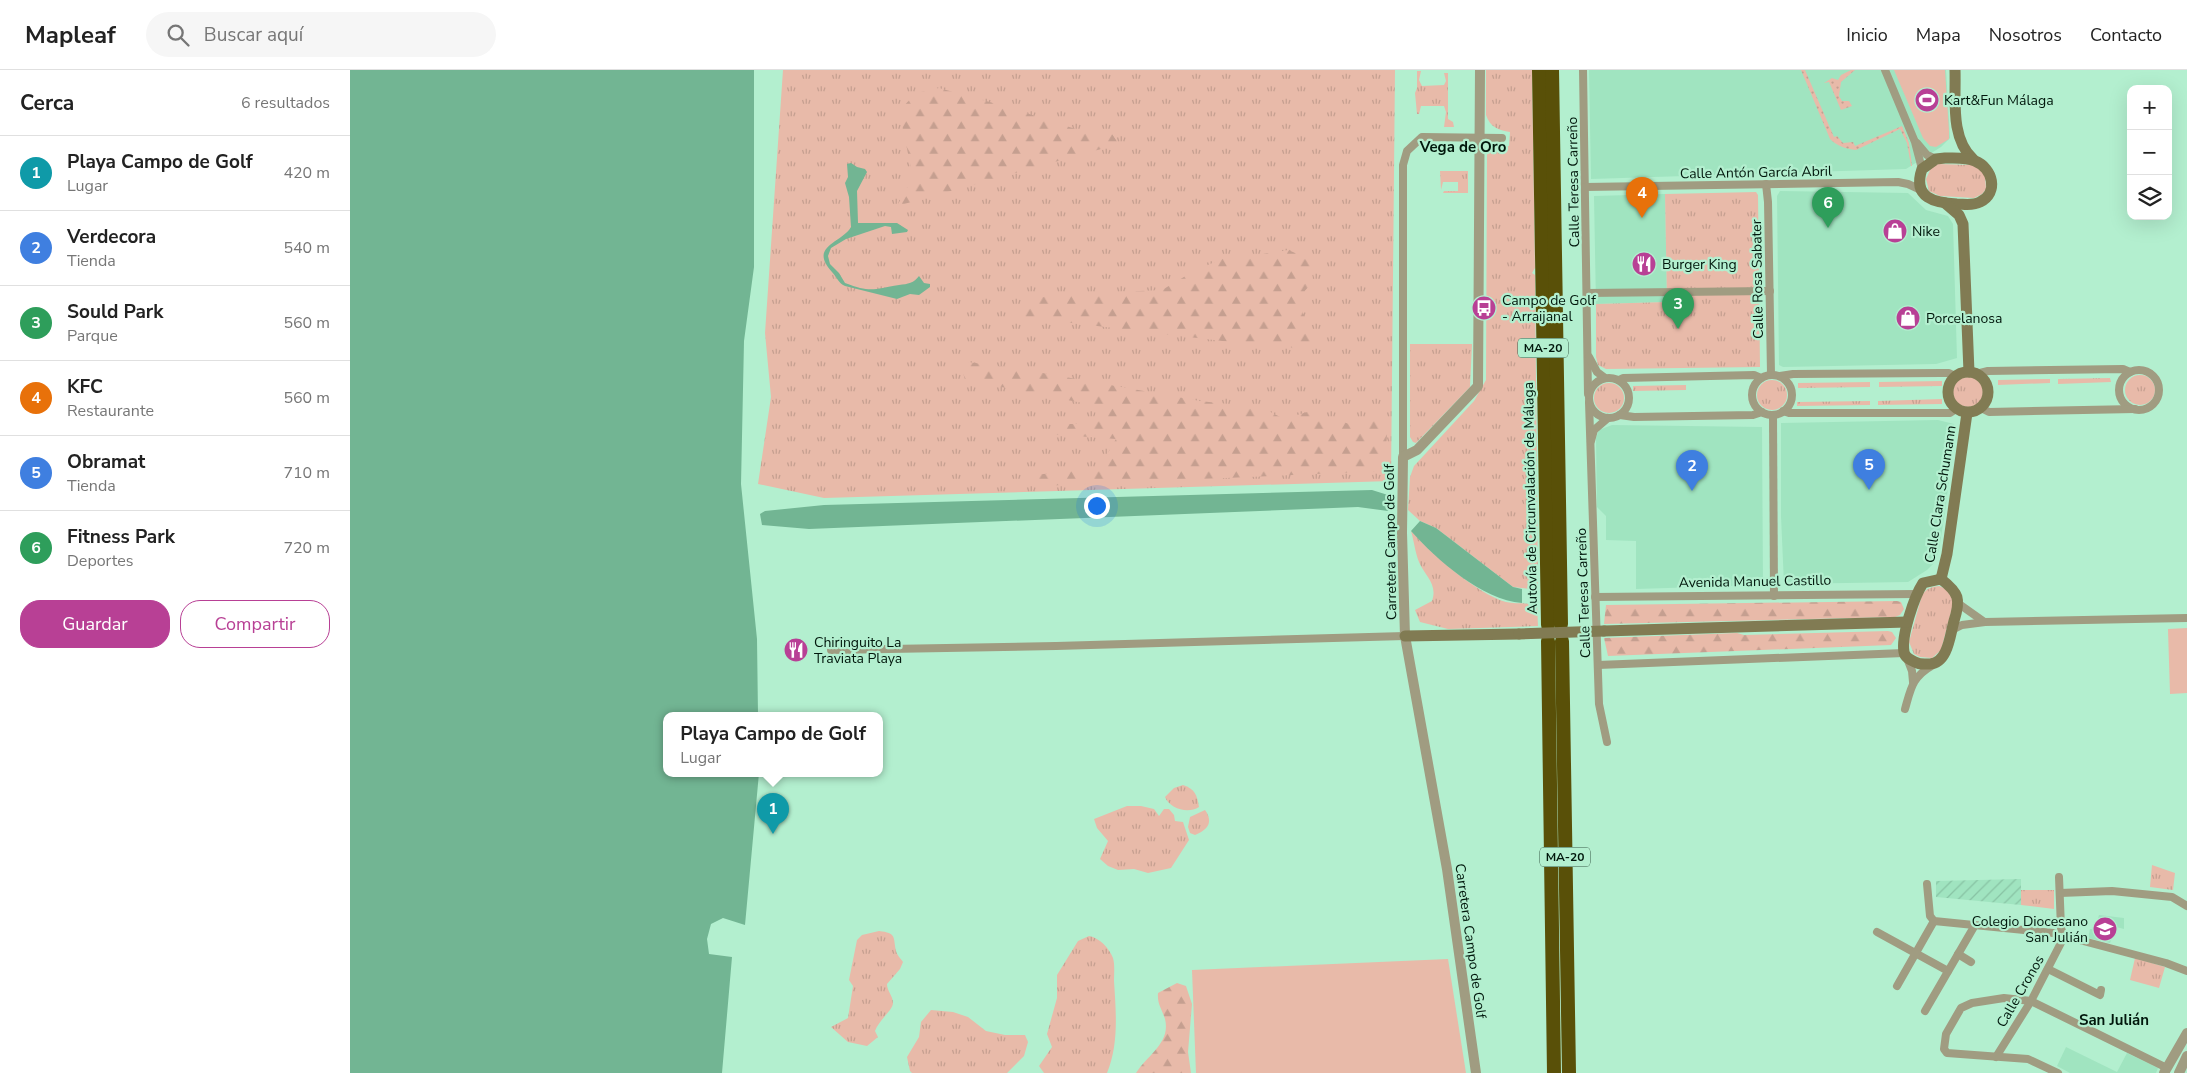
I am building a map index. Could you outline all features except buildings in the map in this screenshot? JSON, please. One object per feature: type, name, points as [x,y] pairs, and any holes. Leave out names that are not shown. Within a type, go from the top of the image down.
[{"type":"highway","name":"Autovía de Circunvalación de Málaga","points":[[1539,70],[1555,625],[1552,70]]},
{"type":"highway","name":"MA-20","points":[[1554,1073],[1555,641],[1569,1073]]},
{"type":"main road","points":[[1955,70],[1958,139],[1965,152],[1973,160],[1987,168],[1992,183],[1991,190],[1986,198],[1976,204],[1963,224]]},
{"type":"main road","points":[[1958,139],[1940,158],[1921,171],[1919,182],[1921,190],[1927,198],[1935,202],[1976,204]]},
{"type":"main road","points":[[1940,158],[1973,160]]},
{"type":"main road","points":[[1945,203],[1959,215],[1963,224],[1972,373]]},
{"type":"main road","points":[[1972,373],[1982,378],[1988,389],[1988,396],[1981,408],[1967,413],[1956,409],[1948,399],[1948,386],[1955,376],[1972,373]]},
{"type":"main road","name":"Calle Clara Schumann","points":[[1941,579],[1947,554],[1967,413]]},
{"type":"main road","points":[[1941,579],[1955,590],[1959,604],[1944,656],[1934,664],[1919,665],[1906,655],[1907,622],[1916,594],[1923,583],[1941,579]]},
{"type":"main road","points":[[1405,636],[1907,622]]},
{"type":"street","points":[[1403,457],[1418,450],[1478,386],[1480,70]]},
{"type":"street","name":"Calle Teresa Carreño","points":[[1583,70],[1587,353],[1595,597],[1599,704],[1607,742]]},
{"type":"street","points":[[1885,70],[1915,142],[1921,171]]},
{"type":"street","name":"Carretera Campo de Golf","points":[[1476,1073],[1447,869],[1405,636],[1402,533],[1403,165],[1407,151],[1422,137],[1480,136],[1502,138]]},
{"type":"street","points":[[1915,142],[1927,155],[1940,158]]},
{"type":"street","name":"Calle Antón García Abril","points":[[1898,182],[1921,171]]},
{"type":"street","name":"Calle Antón García Abril","points":[[1585,187],[1898,182],[1921,190]]},
{"type":"street","name":"Calle Rosa Sabater","points":[[1766,184],[1768,202],[1771,374]]},
{"type":"street","points":[[1587,293],[1770,290]]},
{"type":"street","points":[[1587,353],[1591,365],[1597,372],[1605,378],[1618,380],[1624,384],[1629,397],[1628,404],[1620,414]]},
{"type":"street","points":[[1972,373],[1988,371],[2123,369],[2130,372]]},
{"type":"street","points":[[1981,408],[1989,412],[2135,409],[2148,408],[2157,399],[2159,387],[2153,375],[2148,372],[2136,370],[2130,372],[2121,380],[2119,393],[2124,403],[2135,409]]},
{"type":"street","points":[[1780,376],[1789,384],[1792,396],[1791,402],[1783,411],[1772,415],[1762,412],[1756,408],[1752,395],[1756,382],[1771,374],[1780,376],[1793,374],[1950,373],[1955,376]]},
{"type":"street","points":[[1618,380],[1623,378],[1754,375],[1761,378]]},
{"type":"street","points":[[1605,378],[1594,383],[1589,398],[1596,413],[1608,418]]},
{"type":"street","points":[[1783,411],[1789,413],[1941,413],[1956,409]]},
{"type":"street","points":[[1590,443],[1594,430],[1608,418],[1620,414],[1634,417],[1753,415],[1762,412]]},
{"type":"street","points":[[1772,415],[1774,596]]},
{"type":"street","name":"Avenida Manuel Castillo","points":[[1595,597],[1916,594]]},
{"type":"street","points":[[1959,604],[1977,619],[1985,622]]},
{"type":"street","points":[[1952,630],[1962,625],[1985,622],[2187,618]]},
{"type":"street","points":[[831,650],[1405,636]]},
{"type":"street","points":[[1598,665],[1906,655],[1912,671],[1913,682]]},
{"type":"street","points":[[1905,709],[1913,682],[1919,673],[1934,664]]},
{"type":"street","points":[[2060,877],[2064,937]]},
{"type":"street","points":[[1927,884],[1930,916],[1934,921],[2053,933],[2166,963],[2187,971]]},
{"type":"street","points":[[2060,893],[2112,891],[2172,897],[2187,906]]},
{"type":"street","points":[[1897,986],[1934,921]]},
{"type":"street","points":[[1925,1011],[1975,925]]},
{"type":"street","points":[[1877,932],[1948,971]]},
{"type":"street","name":"Calle Cronos","points":[[1996,1057],[2031,1001],[2064,937]]},
{"type":"street","points":[[1958,954],[1971,962]]},
{"type":"street","points":[[2048,968],[2100,995],[2102,990]]},
{"type":"street","points":[[2058,1073],[2028,1059],[1947,1053],[1944,1049],[1946,1034],[1961,1008],[1972,1003],[2004,998],[2031,1001],[2166,1071],[2187,1033]]},
{"type":"street","points":[[2179,1073],[2187,1056]]},
{"type":"shaded area","points":[[350,70],[754,70],[754,267],[744,341],[741,484],[757,639],[758,712],[663,712],[663,777],[759,777],[745,925],[723,918],[711,924],[707,939],[709,954],[732,957],[722,1073],[350,1073]]},
{"type":"shaded area","points":[[1589,70],[1946,70],[1950,138],[1941,147],[1906,169],[1591,179]]},
{"type":"shaded area","points":[[851,163],[865,169],[867,172],[857,191],[858,223],[897,223],[908,230],[907,232],[892,234],[891,227],[885,226],[846,239],[831,248],[828,256],[830,264],[845,283],[867,289],[908,284],[919,276],[924,283],[930,284],[930,287],[919,295],[910,294],[897,299],[845,286],[839,282],[826,263],[825,251],[851,227],[849,197],[845,183],[848,177],[847,164]]},
{"type":"shaded area","points":[[1780,191],[1908,193],[1926,210],[1948,216],[1953,224],[1957,358],[1936,364],[1783,367],[1779,365],[1777,196]]},
{"type":"shaded area","points":[[1665,194],[1667,302],[1596,304],[1594,196]]},
{"type":"shaded area","points":[[1938,420],[1954,424],[1955,427],[1946,505],[1939,550],[1934,563],[1927,570],[1908,582],[1784,584],[1781,516],[1781,423]]},
{"type":"shaded area","points":[[1612,425],[1762,427],[1763,585],[1636,589],[1636,541],[1606,540],[1606,516],[1597,507],[1596,438],[1599,430]]},
{"type":"shaded area","points":[[1372,490],[1391,496],[1395,502],[1388,511],[1358,507],[809,529],[762,525],[760,514],[765,511],[824,505]]},
{"type":"shaded area","points":[[1420,521],[1436,528],[1513,587],[1522,589],[1522,603],[1491,595],[1476,587],[1447,566],[1411,531]]},
{"type":"shaded area","points":[[2021,879],[2021,905],[1936,897],[1936,881]]},
{"type":"shaded area","name":"Colegio Diocesano San Julián","points":[[2099,915],[2124,918],[2124,929],[2116,927],[2110,943],[2088,938],[2090,929],[2095,929]]},
{"type":"shaded area","points":[[2066,1047],[2117,1072],[2127,1053],[2158,1068],[2156,1073],[2070,1073],[2057,1066]]},
{"type":"green space","points":[[783,70],[1395,70],[1391,481],[824,498],[758,484],[771,397],[765,333]]},
{"type":"green space","points":[[1486,70],[1532,70],[1535,268],[1532,273],[1535,275],[1538,590],[1513,587],[1436,528],[1420,521],[1408,510],[1410,477],[1414,466],[1474,401],[1486,380],[1487,152],[1492,147],[1509,146],[1510,132],[1495,127],[1486,115]]},
{"type":"green space","points":[[1801,70],[1805,70],[1834,137],[1837,136],[1843,143],[1853,142],[1855,146],[1902,126],[1909,143],[1912,166],[1907,143],[1900,129],[1856,150],[1842,147],[1830,139]]},
{"type":"green space","points":[[1855,70],[1841,82],[1839,96],[1842,101],[1849,101],[1852,106],[1841,110],[1829,82],[1824,83],[1832,78],[1838,80],[1841,75]]},
{"type":"green space","name":"Kart&Fun Málaga","points":[[1894,70],[1945,70],[1949,139],[1936,147],[1930,146],[1923,138]]},
{"type":"green space","points":[[1417,71],[1421,71],[1419,80],[1422,86],[1444,85],[1446,81],[1444,73],[1448,73],[1448,119],[1453,122],[1454,127],[1444,127],[1446,112],[1444,106],[1421,106],[1419,114],[1417,114],[1415,93],[1417,88]]},
{"type":"green space","points":[[939,88],[1004,106],[1094,135],[1112,134],[1119,144],[897,206],[913,177],[899,111],[916,93]]},
{"type":"green space","points":[[1938,164],[1973,165],[1985,173],[1986,189],[1982,194],[1974,198],[1940,196],[1929,191],[1926,179],[1931,168]]},
{"type":"green space","points":[[1440,171],[1468,171],[1468,193],[1443,193],[1444,191],[1458,191],[1458,182],[1443,182],[1441,190]]},
{"type":"green space","points":[[1756,192],[1758,195],[1760,367],[1606,369],[1598,365],[1596,357],[1596,304],[1667,302],[1665,194]]},
{"type":"green space","points":[[1288,250],[1304,258],[1311,269],[1313,282],[1299,297],[1303,313],[1309,325],[1311,351],[1303,353],[1284,344],[1264,346],[1022,317],[1021,307],[1028,301],[1051,295],[1162,290],[1194,271],[1224,258]]},
{"type":"green space","points":[[1410,344],[1472,344],[1470,387],[1416,443],[1410,437]]},
{"type":"green space","points":[[960,361],[1014,368],[1200,401],[1263,408],[1284,419],[1307,412],[1349,424],[1367,419],[1388,423],[1384,471],[1040,486],[1033,475],[1095,469],[1102,463],[1116,439],[1050,434],[1053,424],[1092,424],[1098,406],[965,380]]},
{"type":"green space","points":[[2140,375],[2146,376],[2154,384],[2154,396],[2146,404],[2140,405],[2134,404],[2126,396],[2125,390],[2126,384],[2134,376]]},
{"type":"green space","points":[[1968,377],[1978,382],[1983,392],[1978,402],[1968,407],[1958,402],[1953,392],[1958,382]]},
{"type":"green space","points":[[2110,378],[2111,382],[2058,384],[2058,379]]},
{"type":"green space","points":[[2050,379],[2050,383],[1998,385],[1998,380]]},
{"type":"green space","points":[[1772,380],[1783,384],[1787,395],[1783,406],[1772,410],[1761,406],[1757,395],[1761,384]]},
{"type":"green space","points":[[1942,381],[1942,386],[1879,387],[1879,382]]},
{"type":"green space","points":[[1870,382],[1870,387],[1798,388],[1798,383]]},
{"type":"green space","points":[[1609,383],[1619,388],[1624,398],[1619,408],[1609,413],[1599,408],[1594,398],[1599,388]]},
{"type":"green space","points":[[1686,385],[1686,390],[1633,391],[1633,386]]},
{"type":"green space","points":[[1942,399],[1942,404],[1878,405],[1878,401]]},
{"type":"green space","points":[[1870,401],[1870,405],[1797,406],[1797,402]]},
{"type":"green space","points":[[1411,531],[1456,572],[1494,598],[1506,602],[1537,604],[1538,626],[1448,629],[1420,622],[1415,610],[1432,601],[1433,590],[1430,580],[1416,554]]},
{"type":"green space","points":[[1939,586],[1946,589],[1954,601],[1941,650],[1932,658],[1920,657],[1914,654],[1909,642],[1922,595],[1929,588]]},
{"type":"green space","points":[[1901,602],[1904,609],[1900,615],[1895,617],[1604,624],[1606,605]]},
{"type":"green space","points":[[2187,628],[2187,693],[2170,694],[2168,629]]},
{"type":"green space","points":[[1892,632],[1896,638],[1891,645],[1608,656],[1604,638],[1737,633],[1744,635]]},
{"type":"green space","points":[[1183,785],[1195,793],[1199,807],[1185,810],[1171,805],[1167,801],[1165,797],[1174,788]]},
{"type":"green space","points":[[1127,806],[1141,806],[1154,809],[1159,816],[1164,809],[1169,809],[1174,815],[1175,821],[1183,822],[1189,840],[1171,868],[1148,873],[1134,869],[1118,870],[1108,866],[1100,859],[1108,841],[1097,828],[1094,819]]},
{"type":"green space","points":[[1205,810],[1209,819],[1208,826],[1195,835],[1190,833],[1188,827],[1190,817]]},
{"type":"green space","points":[[2152,865],[2175,873],[2173,890],[2150,887]]},
{"type":"green space","points":[[2021,890],[2054,890],[2054,909],[2021,905]]},
{"type":"green space","points":[[879,931],[893,936],[897,952],[903,962],[900,969],[887,984],[893,1000],[892,1006],[875,1031],[878,1037],[867,1046],[848,1042],[831,1027],[848,1018],[853,986],[849,980],[857,940],[862,935]]},
{"type":"green space","points":[[1089,936],[1104,944],[1114,961],[1116,1028],[1111,1062],[1107,1073],[1044,1073],[1039,1066],[1052,1047],[1047,1034],[1057,998],[1057,975],[1078,941]]},
{"type":"green space","points":[[2135,958],[2165,967],[2159,988],[2130,980]]},
{"type":"green space","points":[[1448,959],[1466,1073],[1196,1073],[1192,970]]},
{"type":"green space","points":[[1177,983],[1186,986],[1192,1004],[1188,1052],[1191,1073],[1136,1073],[1157,1048],[1165,1035],[1165,1019],[1159,1003],[1158,993]]},
{"type":"green space","points":[[931,1010],[953,1012],[968,1017],[986,1031],[1005,1035],[1025,1035],[1028,1042],[1024,1056],[1007,1073],[912,1073],[907,1057],[919,1037],[921,1022]]},
{"type":"place","name":"Kart&Fun Málaga","points":[[1927,100]]},
{"type":"place","name":"KFC","points":[[1642,218]]},
{"type":"place","name":"Fitness Park","points":[[1828,228]]},
{"type":"place","name":"Nike","points":[[1895,231]]},
{"type":"place","name":"Burger King","points":[[1644,264]]},
{"type":"place","name":"Campo de Golf - Arraijanal","points":[[1484,308]]},
{"type":"place","name":"Porcelanosa","points":[[1908,318]]},
{"type":"place","name":"Sould Park","points":[[1678,329]]},
{"type":"place","name":"Obramat","points":[[1869,490]]},
{"type":"place","name":"Verdecora","points":[[1692,491]]},
{"type":"place","name":"Chiringuito La Traviata Playa","points":[[796,650]]},
{"type":"place","name":"Playa Campo de Golf","points":[[773,834]]},
{"type":"place","name":"Colegio Diocesano San Julián","points":[[2105,929]]},
{"type":"district","name":"Vega de Oro","points":[[1463,147]]},
{"type":"district","name":"San Julián","points":[[2114,1020]]}]
